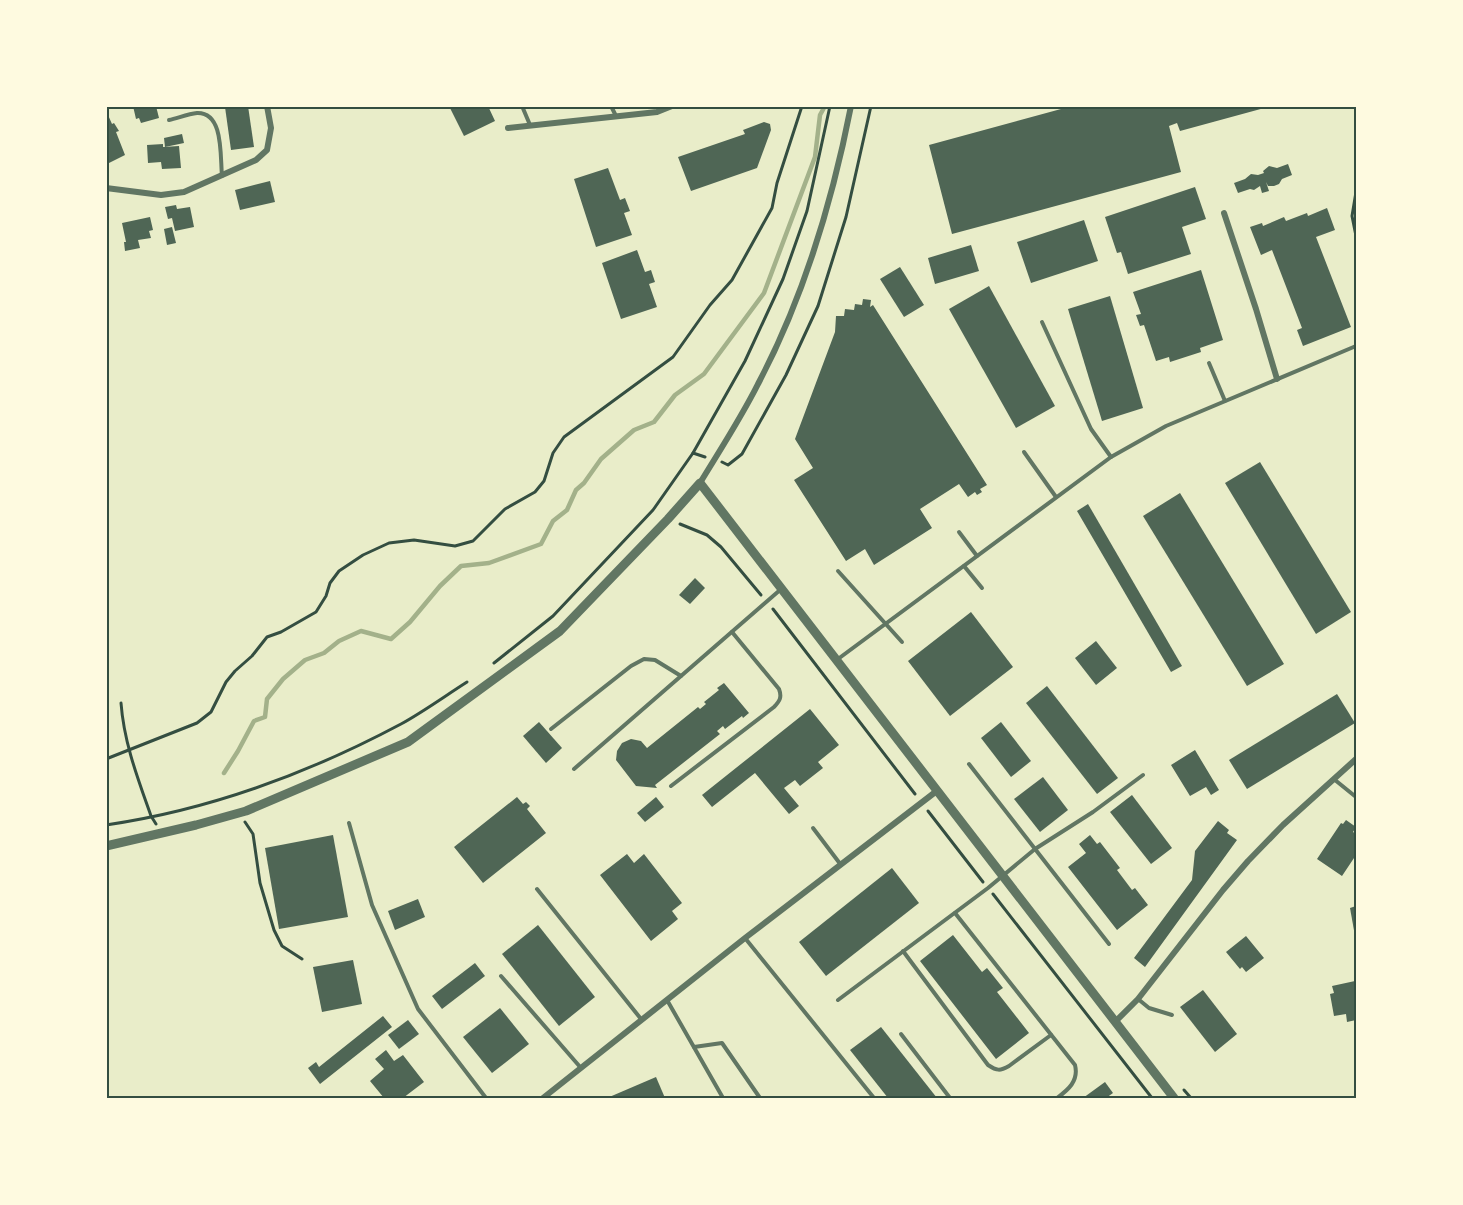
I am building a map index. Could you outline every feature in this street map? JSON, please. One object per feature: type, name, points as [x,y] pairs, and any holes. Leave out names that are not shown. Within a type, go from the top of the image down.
[{"type":"street","points":[[106,188],[161,195],[183,192],[256,160],[267,150],[271,128],[267,106]]},
{"type":"street","points":[[507,128],[657,112],[672,106]]},
{"type":"street","points":[[106,846],[236,814],[408,742],[560,631],[669,519],[700,483],[758,384],[780,340],[817,246],[831,199],[851,106]]},
{"type":"street","points":[[1224,213],[1277,379]]},
{"type":"street","points":[[700,483],[1004,875],[1171,1097]]},
{"type":"street","points":[[1115,1022],[1138,999],[1216,897],[1248,861],[1283,825],[1356,759]]},
{"type":"street","points":[[543,1098],[745,938],[938,790]]},
{"type":"lane","points":[[522,106],[531,126]]},
{"type":"lane","points":[[611,106],[616,116]]},
{"type":"lane","points":[[169,120],[197,114],[209,115],[215,122],[217,130],[222,176]]},
{"type":"lane","points":[[1042,322],[1091,429],[1111,457]]},
{"type":"lane","points":[[837,660],[1111,457],[1166,426],[1356,346]]},
{"type":"lane","points":[[1209,363],[1225,401]]},
{"type":"lane","points":[[1024,452],[1056,497]]},
{"type":"lane","points":[[959,532],[977,556]]},
{"type":"lane","points":[[964,566],[982,588]]},
{"type":"lane","points":[[838,571],[902,642]]},
{"type":"lane","points":[[574,769],[783,588]]},
{"type":"lane","points":[[671,786],[780,700],[779,688],[732,632]]},
{"type":"lane","points":[[551,729],[631,666],[644,659],[655,660],[681,676]]},
{"type":"lane","points":[[969,764],[1109,944]]},
{"type":"lane","points":[[838,1000],[988,888],[1035,849],[1093,812],[1143,775]]},
{"type":"lane","points":[[1335,780],[1356,797]]},
{"type":"lane","points":[[349,823],[372,905],[418,1009],[486,1098]]},
{"type":"lane","points":[[813,828],[841,865]]},
{"type":"lane","points":[[537,889],[642,1020]]},
{"type":"lane","points":[[955,913],[1075,1065],[1076,1078],[1057,1098]]},
{"type":"lane","points":[[745,938],[874,1098]]},
{"type":"lane","points":[[903,951],[988,1065],[996,1070],[1009,1066],[1051,1035]]},
{"type":"lane","points":[[501,976],[581,1068]]},
{"type":"lane","points":[[1138,999],[1149,1008],[1172,1015]]},
{"type":"lane","points":[[667,1000],[723,1098]]},
{"type":"lane","points":[[901,1034],[950,1098]]},
{"type":"lane","points":[[694,1047],[722,1043],[760,1098]]},
{"type":"path","points":[[106,759],[197,723],[211,712],[226,682],[267,637],[316,612],[326,596],[330,583],[339,571],[363,555],[389,543],[414,540],[455,546],[473,541],[505,509],[535,492],[544,481],[553,453],[564,437],[673,357],[710,305],[732,280],[772,208],[777,183],[802,106]]},
{"type":"path","points":[[494,663],[553,616],[653,510],[693,453],[745,361],[783,279],[807,211],[830,106]]},
{"type":"path","points":[[693,453],[728,465],[742,454],[786,375],[818,306],[846,217],[871,106]]},
{"type":"path","points":[[1356,192],[1352,216],[1356,236]]},
{"type":"path","points":[[653,510],[707,535],[721,547],[767,602],[1152,1098]]},
{"type":"path","points":[[106,825],[242,793],[320,764],[402,723],[467,682]]},
{"type":"path","points":[[121,703],[122,724],[128,751],[151,816],[162,833]]},
{"type":"path","points":[[215,800],[236,814],[254,834],[260,883],[274,930],[282,946],[302,958]]},
{"type":"building","points":[[133,106],[156,106],[159,118],[141,123],[139,118],[136,119]]},
{"type":"building","points":[[248,106],[254,147],[231,150],[225,107]]},
{"type":"building","points":[[449,106],[488,106],[495,121],[464,136]]},
{"type":"building","points":[[1072,106],[1268,107],[1180,131],[1177,123],[1169,126],[1181,172],[952,234],[929,145]]},
{"type":"building","points":[[108,115],[112,124],[114,123],[119,131],[116,132],[125,155],[109,163],[106,158],[106,116]]},
{"type":"building","points":[[764,122],[770,124],[771,130],[757,168],[691,191],[678,157],[745,134],[743,130]]},
{"type":"building","points":[[182,134],[184,143],[165,147],[164,138]]},
{"type":"building","points":[[163,144],[163,147],[179,146],[181,168],[162,169],[161,162],[148,163],[147,145]]},
{"type":"building","points":[[1288,164],[1292,175],[1282,179],[1274,186],[1268,186],[1266,182],[1269,191],[1262,193],[1260,186],[1254,190],[1238,193],[1234,183],[1251,174],[1264,173],[1263,171],[1269,166],[1277,168]]},
{"type":"building","points":[[608,168],[620,200],[625,198],[630,211],[624,213],[632,235],[596,247],[574,179]]},
{"type":"building","points":[[270,181],[275,202],[240,210],[235,190]]},
{"type":"building","points":[[1195,187],[1206,219],[1182,227],[1191,254],[1128,274],[1121,252],[1117,253],[1105,217]]},
{"type":"building","points":[[176,205],[177,209],[190,207],[194,227],[175,231],[172,218],[168,219],[165,207]]},
{"type":"building","points":[[1327,208],[1335,230],[1316,237],[1351,327],[1303,346],[1297,330],[1302,328],[1272,250],[1261,255],[1250,227],[1262,223],[1263,226],[1284,217],[1286,221],[1307,213],[1308,216]]},
{"type":"building","points":[[150,217],[153,230],[149,231],[151,238],[138,240],[140,248],[125,251],[124,242],[126,242],[122,223]]},
{"type":"building","points":[[1084,220],[1098,261],[1031,283],[1017,242]]},
{"type":"building","points":[[172,227],[176,243],[167,245],[164,229]]},
{"type":"building","points":[[971,245],[979,271],[935,284],[928,258]]},
{"type":"building","points":[[637,250],[645,272],[651,270],[655,282],[649,284],[657,307],[621,319],[602,263]]},
{"type":"building","points":[[900,267],[924,305],[904,317],[880,279]]},
{"type":"building","points":[[1201,270],[1223,340],[1200,348],[1201,352],[1170,362],[1169,357],[1156,361],[1144,325],[1140,326],[1136,315],[1141,314],[1133,292]]},
{"type":"building","points":[[989,286],[1055,406],[1016,428],[949,309]]},
{"type":"building","points":[[1110,296],[1143,408],[1102,421],[1068,309]]},
{"type":"building","points":[[863,299],[871,300],[870,307],[873,305],[987,485],[980,489],[982,492],[977,495],[975,492],[968,497],[959,484],[920,509],[932,528],[874,565],[865,549],[846,561],[794,480],[813,468],[795,439],[835,332],[836,316],[844,316],[845,309],[854,310],[855,304],[862,305]]},
{"type":"building","points":[[1260,462],[1351,612],[1316,634],[1225,483]]},
{"type":"building","points":[[1180,493],[1284,664],[1247,686],[1143,516]]},
{"type":"building","points":[[1088,504],[1182,666],[1171,672],[1077,511]]},
{"type":"building","points":[[695,578],[705,588],[690,604],[679,595]]},
{"type":"building","points":[[971,612],[1013,667],[950,716],[908,661]]},
{"type":"building","points":[[1096,641],[1117,668],[1096,685],[1075,658]]},
{"type":"building","points":[[724,683],[749,713],[725,729],[723,726],[717,731],[720,734],[655,785],[657,788],[636,786],[616,760],[617,751],[622,743],[631,739],[641,741],[647,748],[698,707],[700,709],[706,704],[704,702]]},
{"type":"building","points":[[1047,686],[1118,778],[1097,794],[1026,703]]},
{"type":"building","points":[[1337,694],[1355,723],[1247,789],[1229,760]]},
{"type":"building","points":[[810,709],[839,745],[818,762],[823,768],[800,786],[795,780],[784,788],[799,806],[789,814],[755,773],[712,807],[702,795]]},
{"type":"building","points":[[539,722],[562,748],[546,763],[523,736]]},
{"type":"building","points":[[1001,722],[1031,761],[1011,777],[981,738]]},
{"type":"building","points":[[1195,750],[1219,790],[1211,795],[1206,787],[1190,796],[1171,765]]},
{"type":"building","points":[[1043,777],[1068,810],[1040,832],[1014,799]]},
{"type":"building","points":[[1132,795],[1172,848],[1151,864],[1110,812]]},
{"type":"building","points":[[517,797],[523,804],[526,802],[530,806],[527,809],[546,833],[483,883],[454,847]]},
{"type":"building","points":[[656,797],[664,807],[645,822],[637,813]]},
{"type":"building","points":[[1346,820],[1356,827],[1353,832],[1356,834],[1356,855],[1342,876],[1317,859],[1341,823],[1343,824]]},
{"type":"building","points":[[1218,821],[1229,830],[1227,833],[1237,840],[1145,967],[1134,958],[1192,880],[1195,851]]},
{"type":"building","points":[[333,835],[348,917],[279,929],[265,848]]},
{"type":"building","points":[[1090,835],[1097,844],[1100,842],[1120,868],[1117,870],[1132,890],[1135,888],[1148,905],[1117,930],[1068,867],[1086,853],[1079,844]]},
{"type":"building","points":[[627,854],[634,863],[644,854],[682,903],[672,911],[678,919],[651,941],[600,875]]},
{"type":"building","points":[[892,868],[919,903],[826,976],[799,942]]},
{"type":"building","points":[[418,899],[425,917],[395,930],[388,911]]},
{"type":"building","points":[[1356,906],[1356,935],[1355,936],[1350,908]]},
{"type":"building","points":[[538,925],[595,997],[559,1026],[502,954]]},
{"type":"building","points":[[953,935],[982,972],[987,968],[1003,988],[997,992],[1029,1033],[996,1059],[920,961]]},
{"type":"building","points":[[1246,936],[1264,958],[1246,972],[1242,967],[1240,969],[1226,952]]},
{"type":"building","points":[[353,960],[362,1004],[322,1012],[313,967]]},
{"type":"building","points":[[475,963],[485,976],[442,1009],[432,996]]},
{"type":"building","points":[[1355,981],[1356,1020],[1347,1022],[1346,1014],[1334,1016],[1330,994],[1334,993],[1332,986]]},
{"type":"building","points":[[1203,990],[1237,1034],[1215,1052],[1180,1007]]},
{"type":"building","points":[[500,1008],[529,1044],[492,1073],[463,1037]]},
{"type":"building","points":[[383,1016],[392,1027],[320,1084],[308,1068],[316,1062],[319,1067]]},
{"type":"building","points":[[408,1020],[419,1034],[399,1049],[388,1035]]},
{"type":"building","points":[[881,1027],[937,1098],[888,1098],[850,1050]]},
{"type":"building","points":[[386,1050],[394,1061],[403,1055],[424,1082],[403,1098],[384,1098],[370,1081],[384,1069],[375,1059]]},
{"type":"building","points":[[656,1077],[665,1098],[607,1098]]},
{"type":"building","points":[[1105,1082],[1113,1093],[1106,1098],[1083,1098]]},
{"type":"waterway","points":[[224,773],[254,721],[265,717],[267,699],[283,679],[305,660],[324,653],[339,641],[361,631],[391,639],[410,622],[440,586],[461,566],[489,563],[541,544],[553,521],[567,510],[576,490],[584,483],[601,459],[634,430],[654,422],[675,395],[704,374],[764,293],[815,157],[820,115],[825,106]]}]
